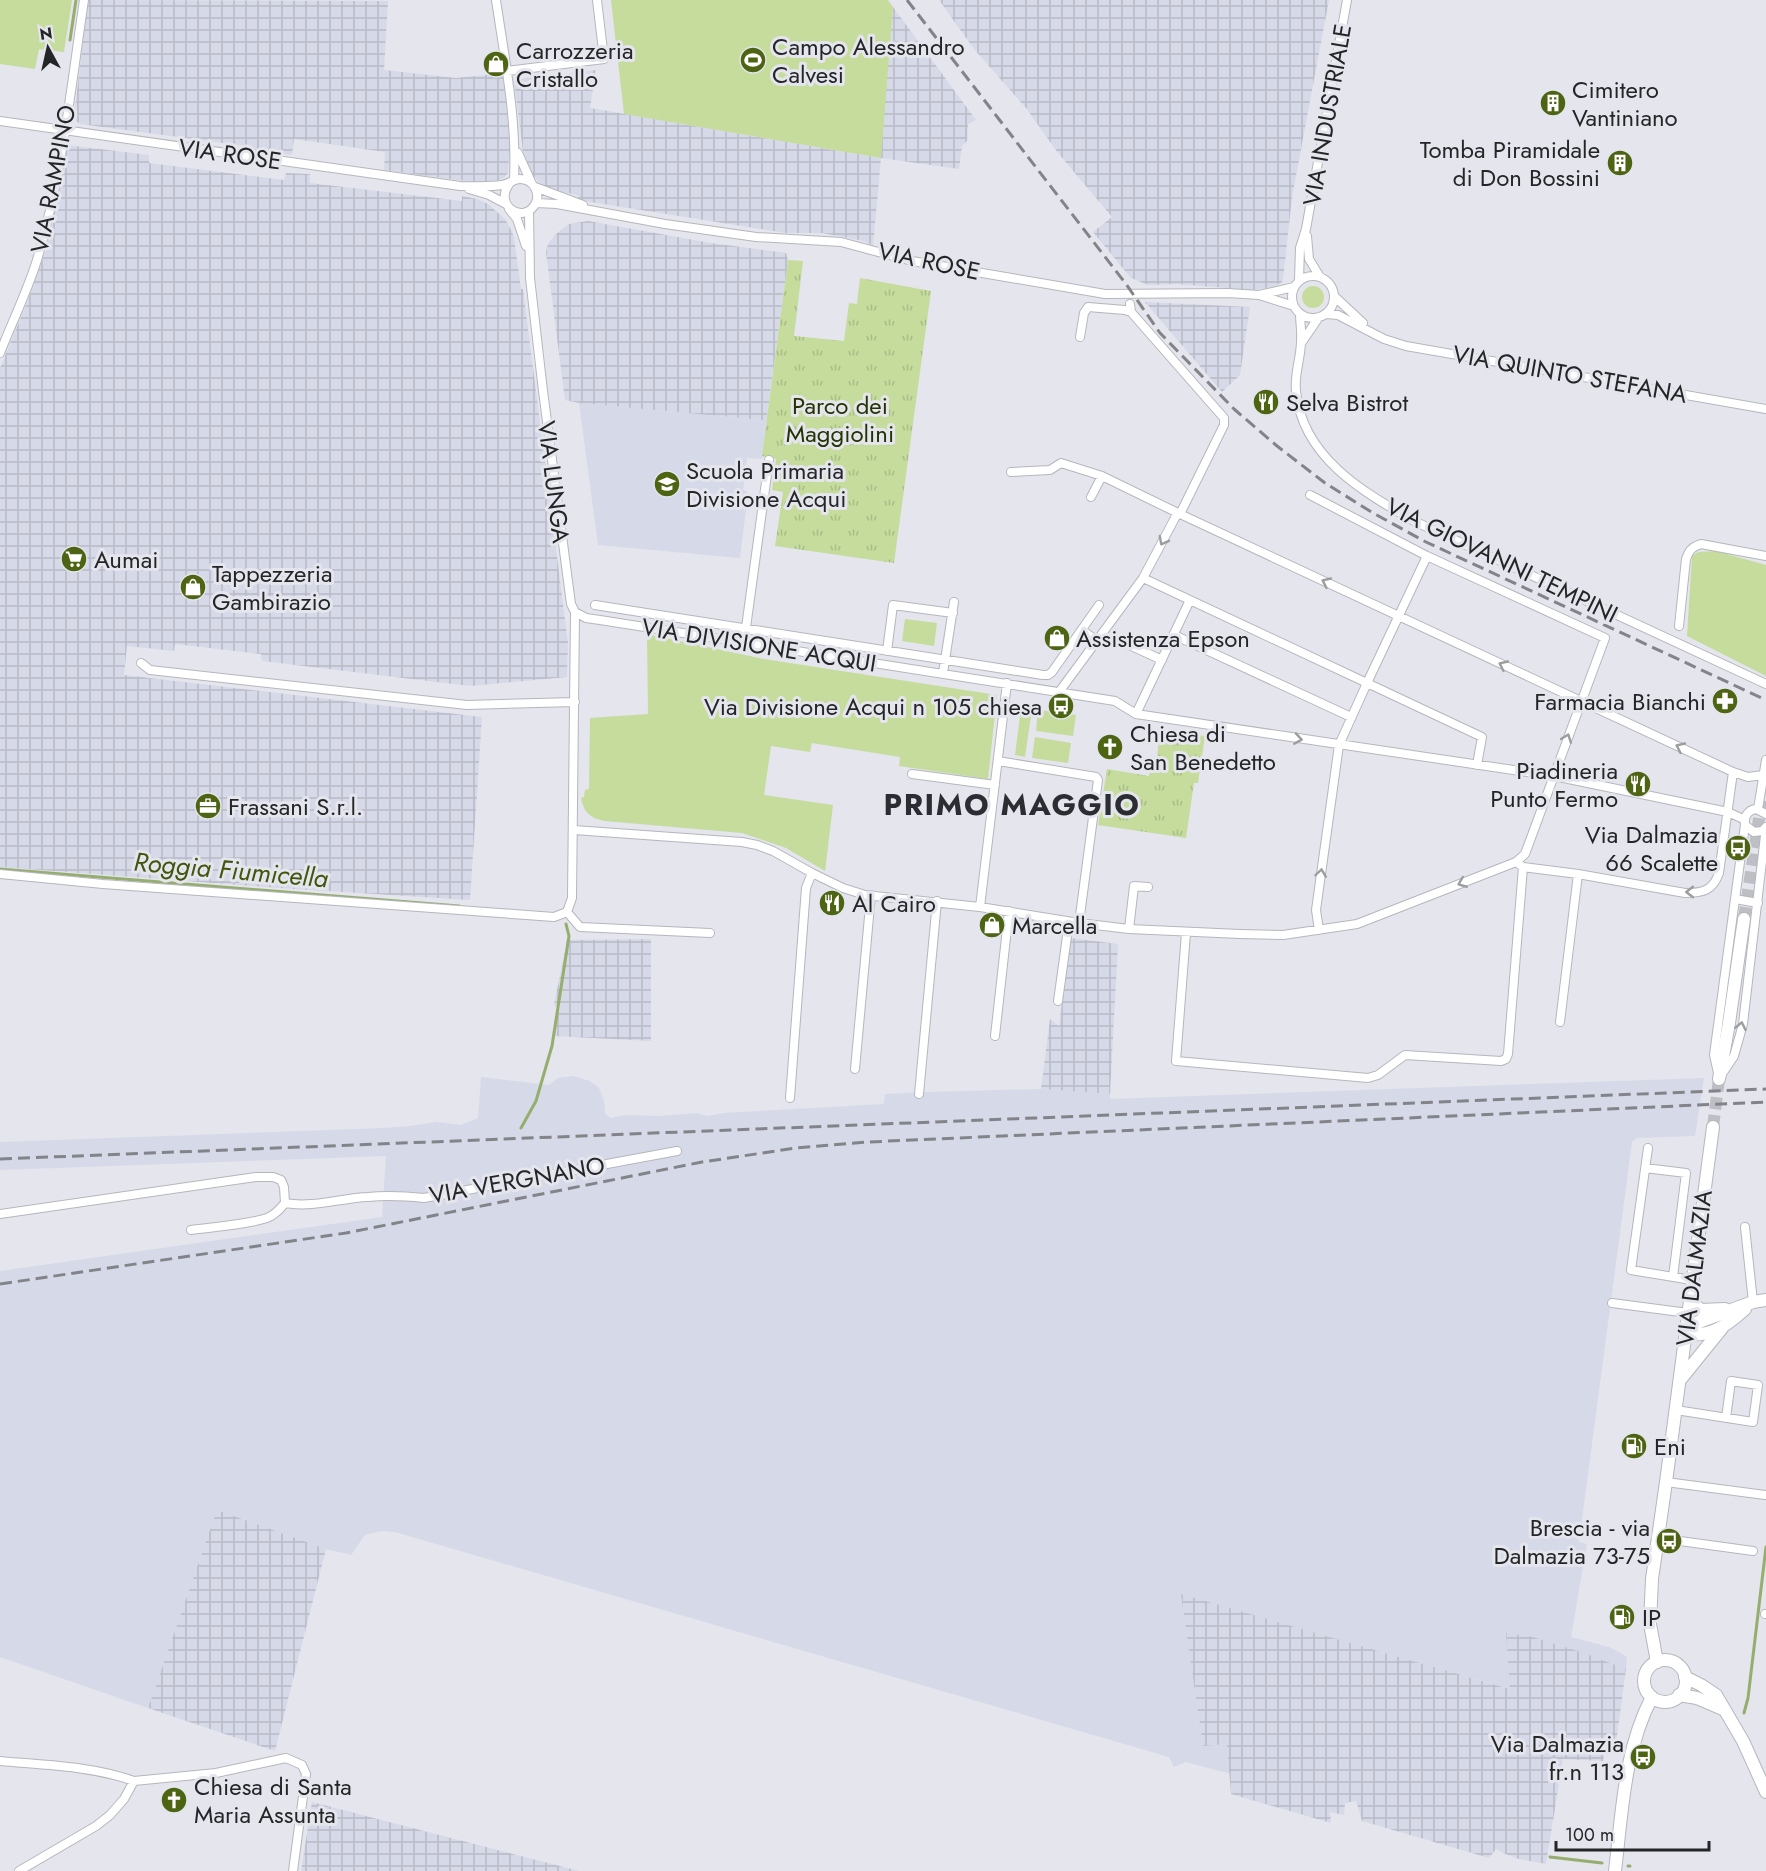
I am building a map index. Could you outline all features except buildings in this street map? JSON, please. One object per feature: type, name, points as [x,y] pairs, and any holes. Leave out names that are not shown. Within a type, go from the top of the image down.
[{"type":"main road","points":[[1719,1079],[1744,919]]},
{"type":"main road","name":"VIA DALMAZIA","points":[[1657,1662],[1650,1624],[1650,1602],[1713,1127]]},
{"type":"main road","points":[[1690,1298],[1700,1310],[1735,1308]]},
{"type":"main road","points":[[1686,1331],[1693,1324],[1753,1302],[1766,1300]]},
{"type":"main road","points":[[1679,1381],[1724,1326],[1753,1302]]},
{"type":"main road","points":[[1686,1331],[1707,1334],[1724,1326]]},
{"type":"main road","points":[[1666,1660],[1675,1663],[1682,1669],[1685,1677],[1684,1687],[1671,1701],[1652,1697],[1646,1691],[1644,1678],[1650,1666],[1657,1662],[1666,1660]]},
{"type":"main road","points":[[1685,1677],[1716,1695],[1743,1741],[1766,1792]]},
{"type":"main road","points":[[1679,1695],[1697,1698],[1725,1710]]},
{"type":"main road","points":[[1615,1871],[1627,1776],[1637,1732],[1652,1697]]},
{"type":"street","name":"VIA RAMPINO","points":[[0,353],[37,261],[65,131],[84,0]]},
{"type":"street","points":[[486,0],[496,1],[516,147],[512,182],[504,193],[507,206],[519,213],[529,211],[536,203],[537,192],[516,147]]},
{"type":"street","points":[[507,70],[604,59],[597,0]]},
{"type":"street","name":"VIA INDUSTRIALE","points":[[1297,284],[1300,248],[1306,230],[1347,0]]},
{"type":"street","name":"VIA ROSE","points":[[0,121],[460,186],[491,187],[512,182]]},
{"type":"street","points":[[512,182],[526,180],[533,185]]},
{"type":"street","name":"VIA ROSE","points":[[533,185],[600,211]]},
{"type":"street","name":"VIA ROSE","points":[[460,186],[489,195],[507,206]]},
{"type":"street","name":"VIA ROSE","points":[[536,203],[549,202],[665,224],[756,237],[841,242],[919,262],[1105,294],[1180,292],[1259,295],[1293,306]]},
{"type":"street","name":"VIA LUNGA","points":[[507,206],[517,219],[529,261]]},
{"type":"street","name":"VIA LUNGA","points":[[529,211],[529,261],[543,392],[563,550],[571,604],[575,612],[574,830],[572,898],[567,912]]},
{"type":"street","name":"VIA INDUSTRIALE","points":[[1306,230],[1309,259],[1320,277]]},
{"type":"street","points":[[1306,277],[1320,277],[1330,284],[1334,296],[1331,309],[1312,318],[1300,314],[1293,306],[1292,297],[1297,284],[1306,277]]},
{"type":"street","name":"VIA ROSE","points":[[1259,295],[1297,284]]},
{"type":"street","name":"VIA QUINTO STEFANA","points":[[1334,296],[1376,335]]},
{"type":"street","points":[[1059,692],[1143,578],[1176,516],[1180,514],[1224,425],[1222,415],[1131,308],[1125,310],[1088,307],[1084,313],[1080,337]]},
{"type":"street","name":"VIA GIOVANNI TEMPINI","points":[[1300,314],[1301,343],[1295,377],[1298,406],[1305,425],[1317,446],[1347,480],[1414,521],[1766,684]]},
{"type":"street","name":"VIA QUINTO STEFANA","points":[[1322,315],[1338,315],[1376,335],[1406,346],[1766,409]]},
{"type":"street","name":"VIA GIOVANNI TEMPINI","points":[[1301,343],[1322,315]]},
{"type":"street","points":[[744,642],[770,460]]},
{"type":"street","points":[[1011,472],[1050,470],[1061,463],[1102,476],[1733,772],[1748,777],[1763,775]]},
{"type":"street","points":[[1090,497],[1102,476]]},
{"type":"street","points":[[1186,933],[1176,1060],[1368,1077],[1378,1075],[1405,1055],[1501,1061],[1506,1059],[1508,1054],[1520,864],[1605,638],[1426,556],[1310,495]]},
{"type":"street","points":[[1679,626],[1688,551],[1701,544],[1766,556]]},
{"type":"street","points":[[1319,930],[1316,910],[1339,745],[1426,556]]},
{"type":"street","points":[[1143,578],[1482,736],[1477,765]]},
{"type":"street","points":[[1136,714],[1190,600]]},
{"type":"street","points":[[944,673],[954,602]]},
{"type":"street","name":"VIA DIVISIONE ACQUI","points":[[595,605],[1048,675],[1099,605]]},
{"type":"street","name":"VIA DIVISIONE ACQUI","points":[[887,651],[893,605],[953,613]]},
{"type":"street","name":"VIA DIVISIONE ACQUI","points":[[575,612],[586,618],[1115,701],[1136,714],[1554,776],[1728,813],[1745,822],[1754,832],[1762,831],[1766,827]]},
{"type":"street","points":[[1082,630],[1097,641]]},
{"type":"street","points":[[1174,635],[1352,717]]},
{"type":"street","points":[[1125,643],[1162,660]]},
{"type":"street","points":[[141,663],[150,670],[467,705],[575,702]]},
{"type":"street","points":[[980,907],[998,762],[1009,684],[1013,671]]},
{"type":"street","points":[[1758,809],[1766,760]]},
{"type":"street","points":[[998,762],[1096,777],[1098,780],[1079,923]]},
{"type":"street","points":[[574,830],[757,845],[843,888],[871,895],[937,901],[1129,929],[1283,935],[1357,924],[1520,864],[1685,893],[1708,890],[1716,882],[1719,873],[1733,772]]},
{"type":"street","points":[[912,774],[995,785]]},
{"type":"street","points":[[1719,1079],[1714,1055],[1745,822],[1749,811],[1758,809],[1766,814]]},
{"type":"street","points":[[1719,1079],[1734,1056],[1743,1024],[1766,827]]},
{"type":"street","points":[[790,1098],[807,888],[812,873]]},
{"type":"street","points":[[0,874],[554,917],[567,912],[580,927],[710,933]]},
{"type":"street","points":[[1560,1022],[1578,874]]},
{"type":"street","points":[[1129,929],[1134,886],[1149,887]]},
{"type":"street","points":[[855,1069],[871,895]]},
{"type":"street","points":[[1735,898],[1758,903]]},
{"type":"street","points":[[920,1094],[937,901]]},
{"type":"street","points":[[995,1036],[1009,911]]},
{"type":"street","points":[[1058,1001],[1069,922]]},
{"type":"street","points":[[1648,1148],[1631,1270],[1692,1280]]},
{"type":"street","name":"VIA VERGNANO","points":[[285,1203],[299,1205],[368,1197],[424,1198],[677,1151]]},
{"type":"street","points":[[1645,1168],[1686,1173],[1673,1276]]},
{"type":"street","points":[[0,1214],[256,1177],[273,1177],[281,1180],[284,1186],[285,1203],[276,1213],[267,1218],[190,1230]]},
{"type":"street","points":[[1745,1227],[1753,1302]]},
{"type":"street","points":[[1612,1303],[1688,1313]]},
{"type":"street","points":[[1676,1410],[1726,1418],[1753,1422],[1758,1385],[1731,1381],[1726,1418]]},
{"type":"street","points":[[1666,1482],[1765,1495]]},
{"type":"street","points":[[1658,1538],[1754,1551]]},
{"type":"street","points":[[0,1761],[73,1768],[134,1781],[216,1773],[286,1758],[302,1765],[306,1774],[293,1871]]},
{"type":"street","points":[[19,1871],[96,1826],[124,1799],[134,1781]]},
{"type":"shaded area","points":[[88,0],[388,1],[384,70],[456,78],[503,73],[510,142],[508,173],[504,178],[488,184],[384,170],[385,152],[294,139],[292,155],[246,149],[246,146],[80,124],[74,116]]},
{"type":"shaded area","points":[[939,0],[1329,0],[1292,197],[1281,283],[1264,289],[1250,290],[1177,284],[1148,285],[1131,278],[1093,232],[1112,217],[1058,153],[1026,108],[974,49]]},
{"type":"shaded area","points":[[893,7],[976,120],[968,124],[967,141],[962,146],[959,169],[881,158],[873,246],[864,241],[822,233],[786,233],[584,201],[580,200],[577,195],[542,186],[529,171],[524,160],[514,80],[596,70],[590,108],[880,158]]},
{"type":"shaded area","points":[[67,145],[149,155],[149,163],[284,180],[286,173],[310,174],[310,183],[462,201],[462,196],[488,204],[505,219],[511,230],[521,289],[523,289],[568,643],[567,677],[470,686],[262,661],[261,654],[175,644],[174,651],[127,646],[124,675],[482,717],[470,900],[0,867],[0,368],[48,244],[44,241],[46,233],[50,234]]},
{"type":"shaded area","points":[[588,221],[711,243],[786,253],[788,260],[767,416],[764,419],[565,400],[546,252],[548,244],[562,229],[569,224]]},
{"type":"shaded area","points":[[1145,302],[1250,307],[1240,375],[1222,392]]},
{"type":"shaded area","name":"Scuola Primaria Divisione Acqui","points":[[579,403],[761,420],[767,416],[762,459],[747,458],[743,490],[748,492],[740,558],[598,545]]},
{"type":"shaded area","points":[[1070,938],[1118,944],[1110,1094],[1041,1089],[1050,1019],[1059,1026]]},
{"type":"shaded area","points":[[651,939],[651,1041],[554,1036],[558,1009],[554,1005],[567,940]]},
{"type":"shaded area","points":[[573,1076],[590,1081],[599,1088],[604,1101],[605,1114],[611,1118],[626,1115],[660,1116],[697,1113],[707,1116],[724,1113],[884,1104],[885,1094],[926,1092],[1041,1089],[1110,1094],[1110,1099],[1704,1078],[1695,1136],[1637,1138],[1632,1142],[1579,1542],[1587,1544],[1571,1637],[1619,1652],[1627,1657],[1626,1669],[1556,1644],[1506,1633],[1511,1689],[1182,1595],[1203,1746],[1227,1744],[1231,1774],[1186,1762],[1174,1767],[1169,1757],[395,1532],[381,1531],[365,1535],[351,1555],[326,1549],[217,1511],[148,1708],[0,1657],[0,1271],[382,1217],[386,1156],[0,1170],[0,1142],[383,1128],[437,1122],[461,1125],[478,1118],[481,1077],[549,1085],[558,1078]]},
{"type":"shaded area","points":[[217,1510],[326,1549],[275,1751],[148,1708]]},
{"type":"shaded area","points":[[1181,1594],[1510,1689],[1506,1633],[1533,1637],[1581,1652],[1626,1669],[1616,1743],[1606,1742],[1603,1761],[1563,1759],[1546,1864],[1519,1859],[1496,1849],[1489,1858],[1362,1821],[1356,1801],[1345,1803],[1344,1815],[1330,1812],[1331,1823],[1231,1794],[1227,1744],[1203,1746]]},
{"type":"shaded area","points":[[312,1802],[579,1871],[301,1871]]},
{"type":"green space","points":[[0,0],[72,0],[64,52],[39,49],[35,69],[0,64]]},
{"type":"green space","name":"Campo Alessandro Calvesi","points":[[611,0],[888,0],[893,7],[881,158],[624,114]]},
{"type":"green space","name":"Parco dei Maggiolini","points":[[788,260],[803,261],[794,336],[844,341],[849,303],[857,304],[860,278],[931,291],[894,563],[775,546],[783,492],[772,490],[776,459],[762,456]]},
{"type":"green space","points":[[1313,286],[1321,289],[1324,297],[1321,305],[1313,308],[1305,305],[1302,297],[1305,289]]},
{"type":"green space","points":[[1716,551],[1766,565],[1766,676],[1687,636],[1692,556],[1698,552]]},
{"type":"green space","points":[[905,619],[937,623],[934,646],[902,641]]},
{"type":"green space","points":[[647,634],[764,659],[997,695],[988,779],[899,766],[900,757],[812,743],[810,752],[771,746],[764,795],[833,805],[825,871],[786,848],[742,833],[605,821],[595,818],[588,814],[581,798],[584,797],[585,790],[589,789],[590,718],[648,714]]},
{"type":"green space","points":[[1021,708],[1032,709],[1025,757],[1015,755]]},
{"type":"green space","points":[[1038,710],[1076,715],[1073,736],[1036,731]]},
{"type":"green space","points":[[1160,729],[1205,736],[1198,783],[1194,783],[1186,838],[1098,825],[1107,769],[1149,776],[1151,758],[1157,758]]},
{"type":"green space","points":[[1035,737],[1071,743],[1068,763],[1032,758]]},
{"type":"waterway","name":"Roggia Fiumicella","points":[[70,40],[76,0]]},
{"type":"waterway","name":"Roggia Fiumicella","points":[[0,869],[459,906]]},
{"type":"waterway","name":"Roggia Fiumicella","points":[[521,1128],[536,1101],[552,1046],[569,936],[566,924]]},
{"type":"waterway","points":[[1744,1713],[1748,1698],[1766,1547]]},
{"type":"waterway","points":[[1550,1857],[1602,1863]]},
{"type":"tunnel","points":[[1744,919],[1762,799]]},
{"type":"tunnel","points":[[1713,1127],[1719,1079]]},
{"type":"railway","points":[[907,0],[1126,284],[1160,333],[1234,409],[1277,446],[1325,483],[1426,542],[1766,700]]},
{"type":"railway","points":[[0,1159],[1766,1089]]},
{"type":"railway","points":[[0,1284],[346,1233],[702,1162],[796,1148],[868,1142],[1766,1102]]},
{"type":"place","name":"Campo Alessandro Calvesi","points":[[753,60]]},
{"type":"place","name":"Carrozzeria Cristallo","points":[[496,64]]},
{"type":"place","name":"Cimitero Vantiniano","points":[[1553,103]]},
{"type":"place","name":"Tomba Piramidale di Don Bossini","points":[[1620,163]]},
{"type":"place","name":"Selva Bistrot","points":[[1266,402]]},
{"type":"place","name":"Scuola Primaria Divisione Acqui","points":[[667,484]]},
{"type":"place","name":"Aumai","points":[[74,559]]},
{"type":"place","name":"Tappezzeria Gambirazio","points":[[193,587]]},
{"type":"place","name":"Assistenza Epson","points":[[1057,638]]},
{"type":"place","name":"Farmacia Bianchi","points":[[1725,701]]},
{"type":"place","name":"Via Divisione Acqui n 105 chiesa","points":[[1061,706]]},
{"type":"place","name":"Chiesa di San Benedetto","points":[[1110,747]]},
{"type":"place","name":"Piadineria Punto Fermo","points":[[1638,784]]},
{"type":"place","name":"Frassani S.r.l.","points":[[208,806]]},
{"type":"place","name":"Via Dalmazia 66 Scalette","points":[[1738,848]]},
{"type":"place","name":"Al Cairo","points":[[832,903]]},
{"type":"place","name":"Marcella","points":[[992,925]]},
{"type":"place","name":"Eni","points":[[1634,1446]]},
{"type":"place","name":"Brescia - via Dalmazia 73-75","points":[[1669,1541]]},
{"type":"place","name":"IP","points":[[1622,1617]]},
{"type":"place","name":"Via Dalmazia fr.n 113","points":[[1643,1757]]},
{"type":"place","name":"Chiesa di Santa Maria Assunta","points":[[174,1800]]},
{"type":"district","name":"PRIMO MAGGIO","points":[[1012,804]]}]
